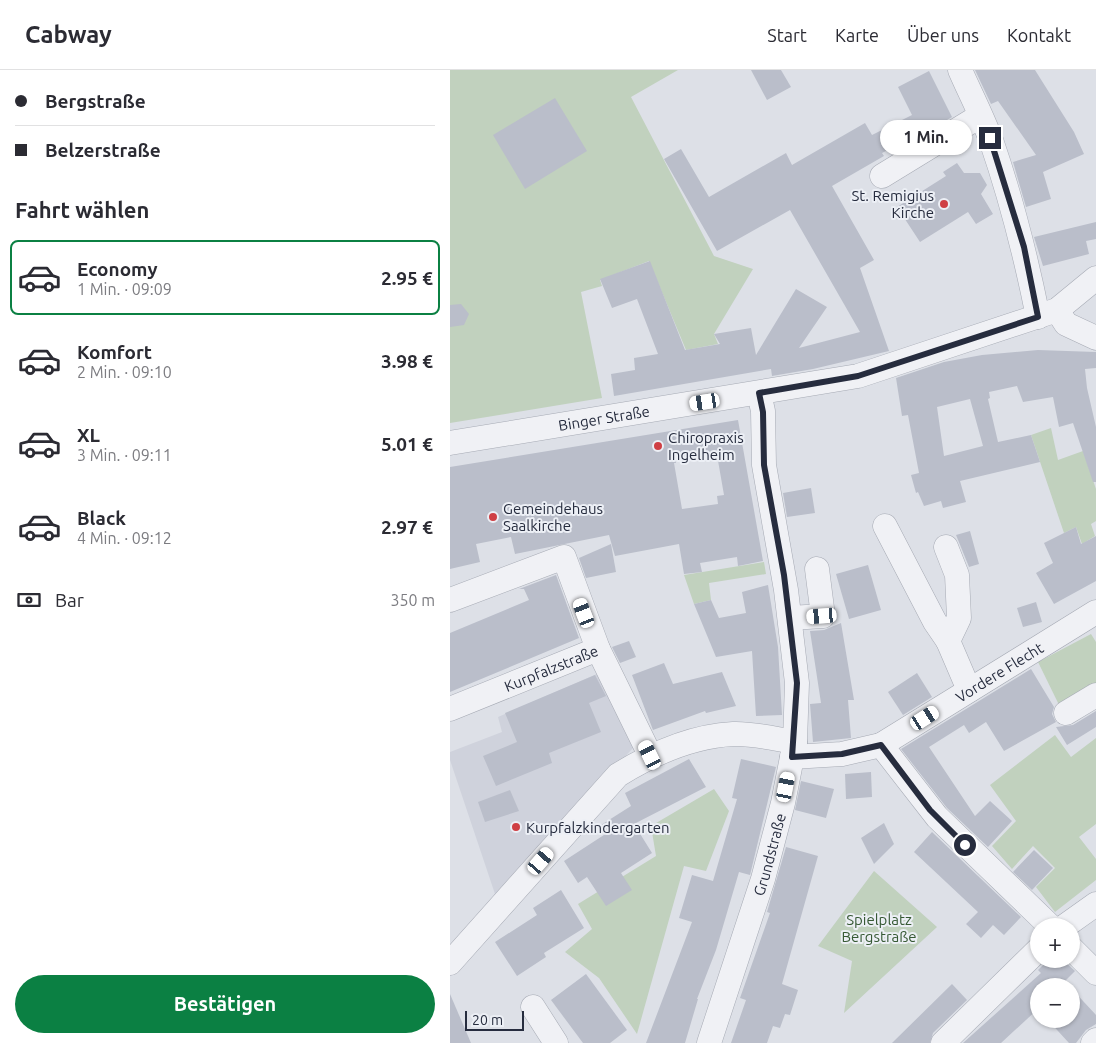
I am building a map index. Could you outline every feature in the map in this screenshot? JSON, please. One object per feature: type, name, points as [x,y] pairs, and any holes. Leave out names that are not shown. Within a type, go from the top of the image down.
[{"type":"street","points":[[960,70],[990,138],[1024,247],[1048,314],[1096,338]]},
{"type":"street","points":[[882,176],[980,116]]},
{"type":"street","points":[[1048,314],[1096,278]]},
{"type":"street","name":"Binger Straße","points":[[450,442],[858,376],[1048,314]]},
{"type":"street","name":"Grundstraße","points":[[710,1043],[762,879],[783,803],[793,749],[797,683],[790,618],[764,465],[763,412],[759,393]]},
{"type":"street","points":[[885,526],[935,622],[948,641],[969,690]]},
{"type":"street","points":[[946,547],[957,574],[959,618],[948,641]]},
{"type":"street","points":[[450,600],[564,557],[598,650]]},
{"type":"street","points":[[790,618],[822,616],[817,569]]},
{"type":"street","name":"Vordere Flecht","points":[[793,749],[842,754],[881,745],[969,690],[1094,618]]},
{"type":"street","name":"Kurpfalzstraße","points":[[450,709],[598,650],[650,755]]},
{"type":"street","points":[[1066,712],[1096,695]]},
{"type":"street","points":[[450,963],[618,775],[650,755],[688,743],[734,734],[793,749]]},
{"type":"street","points":[[881,745],[937,817],[1042,918]]},
{"type":"street","points":[[1076,918],[1096,904]]},
{"type":"street","points":[[1080,957],[1096,973]]},
{"type":"street","points":[[944,1043],[1030,958]]},
{"type":"street","points":[[533,1007],[556,1043]]},
{"type":"street","points":[[1093,1043],[1096,1040]]},
{"type":"shaded area","name":"Kurpfalzkindergarten","points":[[599,673],[634,747],[495,894],[450,760],[450,752],[502,732],[498,717]]},
{"type":"green space","points":[[450,70],[678,70],[631,97],[714,256],[753,269],[714,334],[718,344],[686,350],[649,261],[600,280],[602,286],[581,292],[602,398],[450,423]]},
{"type":"green space","points":[[1051,428],[1058,460],[1083,451],[1096,489],[1096,521],[1091,524],[1095,536],[1082,544],[1076,527],[1064,533],[1031,435]]},
{"type":"green space","points":[[764,562],[766,574],[709,583],[711,600],[694,604],[684,575]]},
{"type":"green space","points":[[1091,634],[1096,642],[1096,692],[1062,711],[1038,662]]},
{"type":"green space","points":[[1055,735],[1071,757],[1096,738],[1096,824],[1079,837],[1096,859],[1096,880],[1055,912],[1036,887],[1055,868],[1033,846],[1012,869],[992,846],[1016,821],[990,785]]},
{"type":"green space","points":[[714,789],[729,811],[706,871],[684,866],[637,1034],[599,978],[565,952],[592,929],[578,904],[656,856],[651,826]]},
{"type":"green space","name":"Spielplatz Bergstraße","points":[[874,871],[937,927],[844,1013],[852,961],[818,946]]},
{"type":"building","points":[[751,70],[781,70],[791,87],[767,100]]},
{"type":"building","points":[[975,70],[1035,70],[1074,132],[1084,154],[1043,172],[1051,199],[1026,207],[1013,162],[1036,155],[998,101],[991,104]]},
{"type":"building","points":[[929,71],[952,117],[922,135],[921,133],[882,153],[884,156],[832,186],[874,260],[860,268],[889,351],[813,369],[772,376],[771,369],[614,396],[611,374],[635,370],[634,358],[658,354],[637,299],[612,308],[600,279],[650,261],[685,350],[720,344],[714,334],[751,328],[756,355],[796,289],[827,307],[799,348],[860,332],[790,210],[717,251],[664,159],[681,149],[709,197],[786,153],[792,165],[865,123],[872,135],[912,115],[898,87]]},
{"type":"building","points":[[555,98],[587,151],[525,189],[493,135]]},
{"type":"building","name":"St. Remigius Kirche","points":[[957,163],[964,173],[980,173],[987,185],[981,194],[993,214],[976,224],[968,212],[920,242],[897,207],[946,176],[943,172]]},
{"type":"building","points":[[1096,222],[1096,239],[1086,241],[1089,254],[1043,266],[1034,237]]},
{"type":"building","points":[[461,304],[469,314],[464,325],[450,327],[450,305]]},
{"type":"building","points":[[1038,350],[1096,352],[1096,368],[1085,369],[1087,388],[1096,427],[1096,482],[1093,482],[1073,423],[1059,427],[1053,397],[1023,402],[1017,386],[989,392],[990,398],[988,399],[998,442],[1031,435],[1040,462],[960,481],[966,502],[943,508],[941,501],[924,506],[918,492],[916,493],[911,475],[919,473],[908,415],[902,416],[896,378],[944,362],[982,355]],"holes":[[[970,399],[983,446],[944,456],[937,407]]]},
{"type":"building","points":[[738,420],[763,561],[738,566],[737,557],[700,563],[702,572],[684,574],[679,544],[615,556],[609,535],[515,554],[511,537],[476,544],[480,562],[450,569],[450,467]],"holes":[[[711,452],[711,456],[717,455],[724,495],[717,496],[718,504],[682,509],[674,463],[676,463],[675,458]]]},
{"type":"building","points":[[811,488],[815,513],[787,517],[783,493]]},
{"type":"building","points":[[1076,527],[1081,544],[1096,536],[1096,581],[1054,604],[1036,573],[1053,563],[1044,543]]},
{"type":"building","points":[[970,531],[979,564],[969,567],[956,535]]},
{"type":"building","points":[[611,544],[616,572],[586,578],[579,558]]},
{"type":"building","points":[[868,565],[881,610],[849,619],[836,574]]},
{"type":"building","points":[[556,575],[579,638],[450,692],[450,633],[529,600],[524,589],[519,589]]},
{"type":"building","points":[[768,585],[778,647],[782,715],[756,716],[752,651],[716,657],[694,604],[711,600],[719,618],[746,613],[742,592]]},
{"type":"building","points":[[1036,602],[1042,622],[1023,627],[1017,608]]},
{"type":"building","points":[[841,623],[854,700],[848,700],[851,738],[813,742],[810,704],[821,703],[810,631],[824,630]]},
{"type":"building","points":[[629,641],[636,657],[620,663],[612,647]]},
{"type":"building","points":[[664,663],[673,684],[722,672],[736,706],[706,713],[705,711],[653,730],[632,675]]},
{"type":"building","points":[[1031,669],[1054,707],[1052,714],[1056,722],[1004,751],[986,722],[969,733],[964,725],[929,747],[975,816],[990,801],[1012,821],[988,847],[947,808],[901,749]]},
{"type":"building","points":[[917,673],[932,697],[903,715],[888,692]]},
{"type":"building","points":[[595,675],[606,696],[589,703],[601,732],[549,753],[552,763],[496,786],[483,756],[517,742],[505,713]]},
{"type":"building","points":[[1096,711],[1096,727],[1067,745],[1056,727],[1073,725]]},
{"type":"building","points":[[689,759],[706,787],[634,824],[652,853],[621,873],[632,890],[606,906],[587,877],[578,883],[564,861],[607,833],[601,825],[631,806],[625,793]]},
{"type":"building","points":[[741,759],[776,767],[750,875],[739,872],[716,950],[697,999],[685,1043],[646,1043],[692,922],[679,918],[692,875],[713,881],[737,799],[732,798]]},
{"type":"building","points":[[871,772],[872,797],[846,799],[845,774]]},
{"type":"building","points":[[801,781],[834,789],[826,818],[795,810]]},
{"type":"building","points":[[510,790],[519,811],[485,822],[478,802]]},
{"type":"building","points":[[884,823],[894,844],[874,864],[861,838]]},
{"type":"building","points":[[932,832],[1021,917],[1004,935],[993,925],[981,938],[966,924],[978,912],[914,852]]},
{"type":"building","points":[[786,847],[818,856],[782,984],[798,990],[790,1015],[785,1014],[780,1028],[773,1026],[767,1043],[731,1043],[746,1000],[740,998],[770,913],[767,912]]},
{"type":"building","points":[[1034,850],[1053,868],[1032,890],[1013,872]]},
{"type":"building","points":[[561,890],[584,928],[544,953],[546,957],[517,976],[495,942],[537,915],[533,908]]},
{"type":"building","points":[[1040,968],[1072,968],[1075,971],[1068,978],[1035,978],[1041,973],[1038,970]]},
{"type":"building","points":[[586,974],[627,1030],[610,1043],[583,1043],[551,1000]]},
{"type":"building","points":[[1030,983],[1030,1016],[1001,1043],[963,1043]]},
{"type":"building","points":[[952,984],[967,1000],[933,1033],[930,1043],[892,1043]]},
{"type":"building","points":[[450,994],[471,1043],[450,1043]]},
{"type":"building","points":[[1080,998],[1096,1015],[1096,1024],[1086,1030],[1076,1043],[1069,1043],[1055,1028],[1080,1028]]},
{"type":"place","name":"St. Remigius Kirche","points":[[944,204]]},
{"type":"place","name":"Chiropraxis Ingelheim","points":[[658,446]]},
{"type":"place","name":"Gemeindehaus Saalkirche","points":[[493,517]]},
{"type":"place","name":"Kurpfalzkindergarten","points":[[516,827]]},
{"type":"route","points":[[965,845],[930,810],[881,745],[842,754],[792,757],[797,683],[784,575],[764,465],[763,412],[759,393],[858,376],[1038,317],[1024,247],[990,138]]}]
